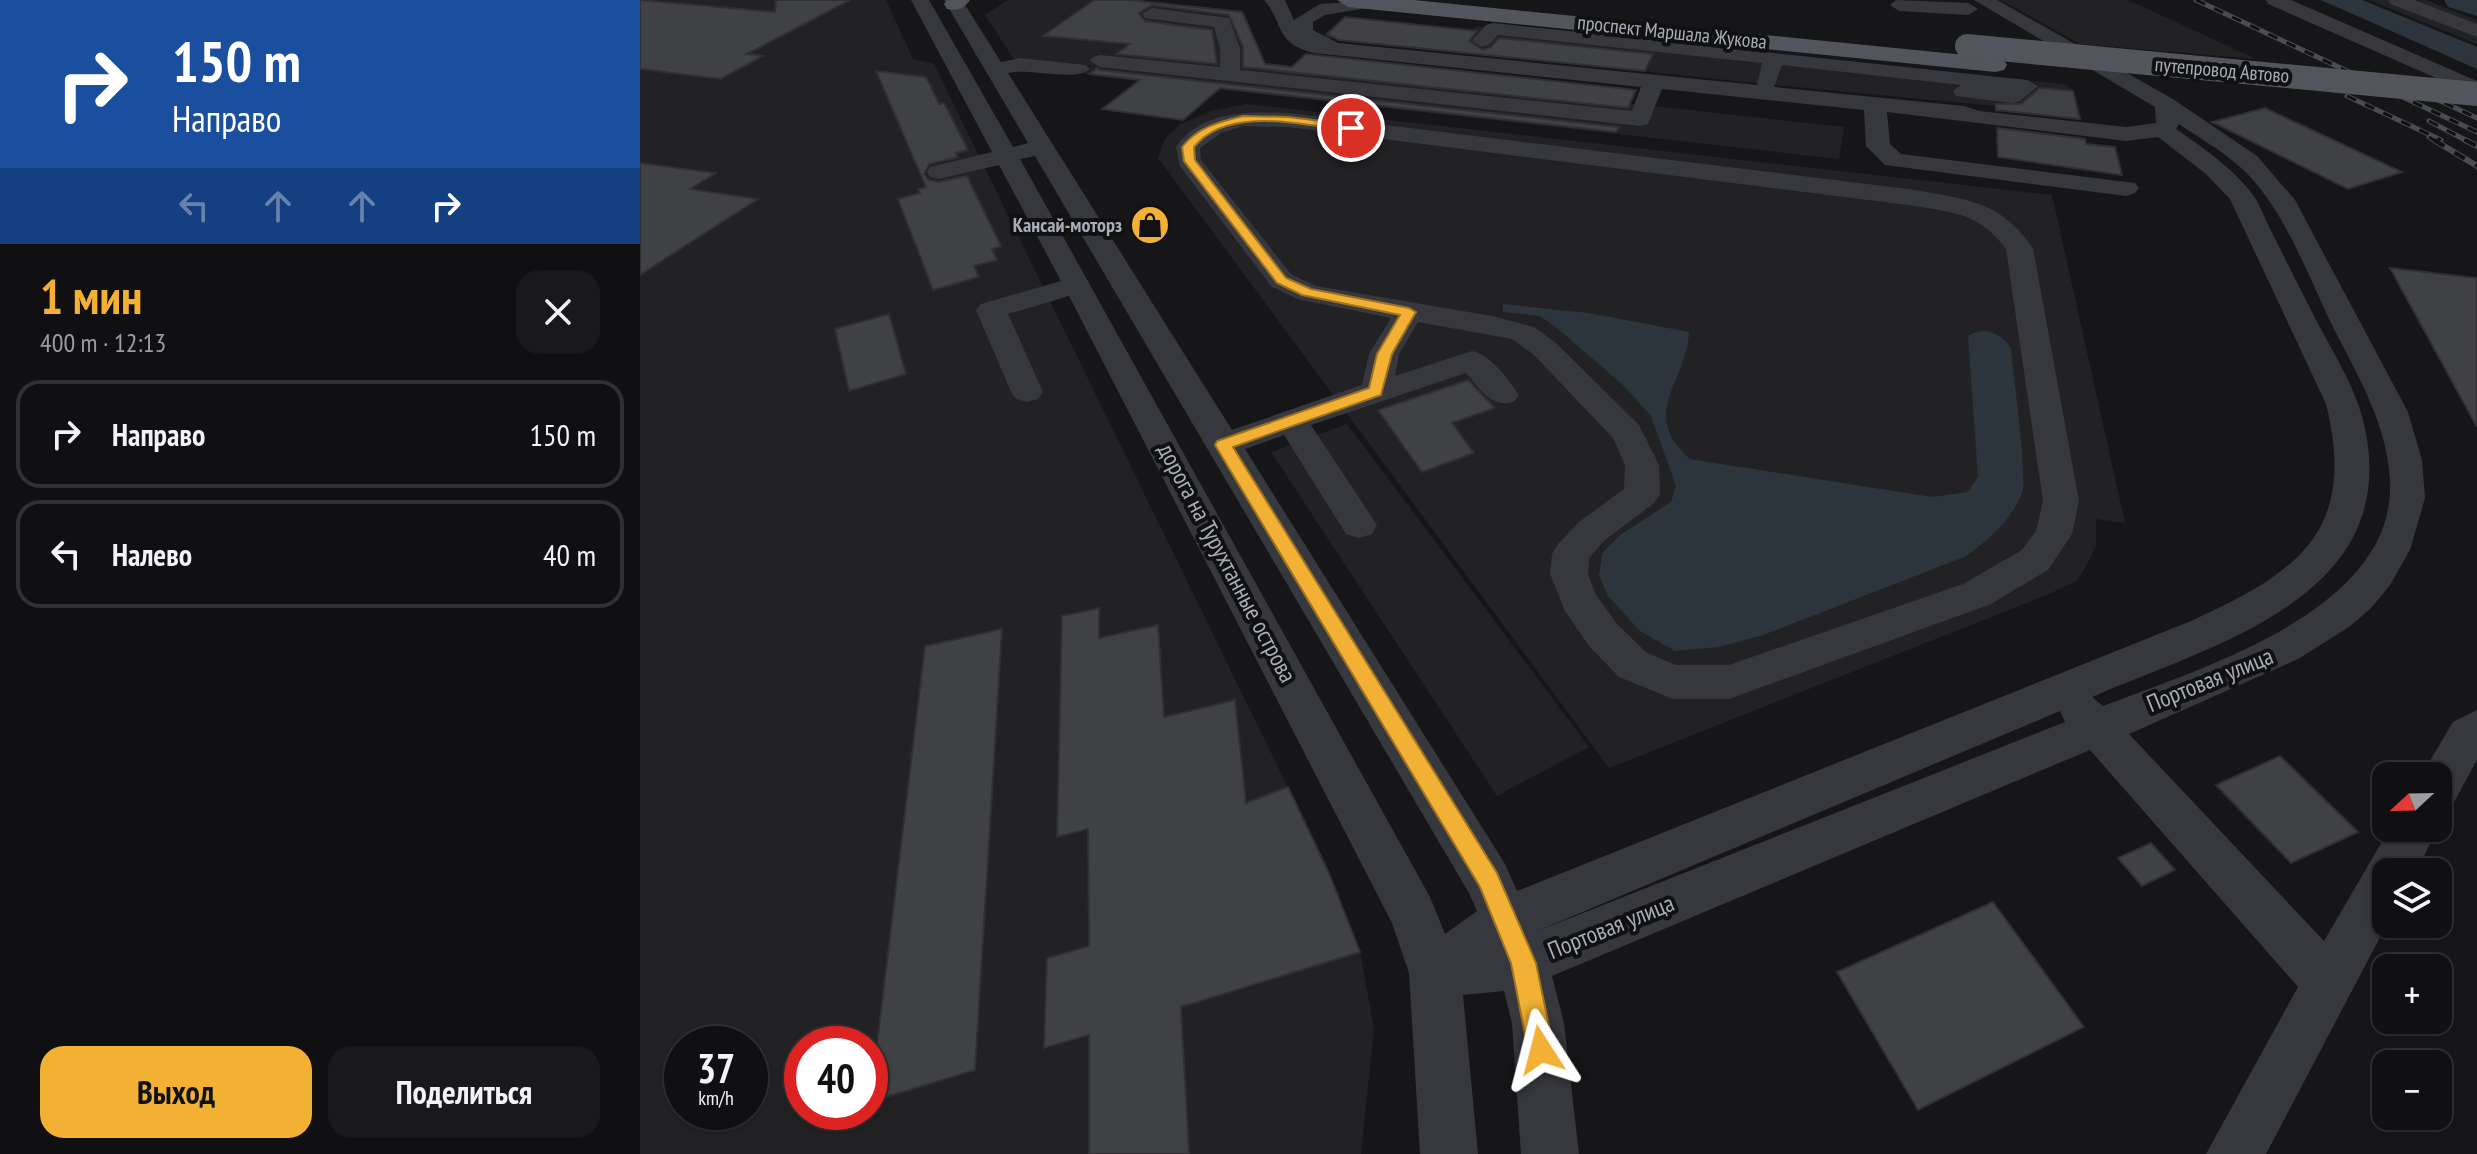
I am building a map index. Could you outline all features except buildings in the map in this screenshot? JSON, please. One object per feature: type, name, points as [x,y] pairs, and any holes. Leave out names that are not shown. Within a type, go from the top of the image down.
[{"type":"main road","name":"проспект Маршала Жукова","points":[[1348,0],[1995,65]]},
{"type":"main road","name":"проспект Маршала Жукова","points":[[1499,0],[1967,46]]},
{"type":"main road","name":"путепровод Автово","points":[[1967,46],[2477,91]]},
{"type":"main road","name":"путепровод Автово","points":[[1995,65],[2477,112]]},
{"type":"street","name":"дорога на Турухтанные острова","points":[[920,0],[1077,285],[1413,914],[1435,973],[1449,1154]]},
{"type":"street","points":[[1273,0],[1277,2],[1287,32],[1294,40],[1314,47],[1332,46],[2142,133],[2158,121]]},
{"type":"street","points":[[2275,0],[2477,91]]},
{"type":"street","points":[[2397,0],[2477,31]]},
{"type":"street","name":"дорога на Турухтанные острова","points":[[956,1],[1041,148],[1488,880],[1514,942],[1538,1023],[1550,1154]]},
{"type":"street","points":[[1332,46],[1303,33],[1303,20],[1320,10],[1372,2]]},
{"type":"street","points":[[1899,5],[1969,3],[2111,102],[2098,117],[2095,126]]},
{"type":"street","name":"Портовая улица","points":[[1435,973],[2095,726],[2295,644],[2345,612],[2375,578],[2397,538],[2408,493],[2404,450],[2392,412],[2282,200],[2232,165],[1969,3]]},
{"type":"street","points":[[1152,14],[1222,22],[1233,61],[1228,75]]},
{"type":"street","points":[[1475,40],[1771,64],[2027,86],[2012,96],[1771,64]]},
{"type":"street","points":[[994,70],[1020,64],[1090,65],[1228,75],[1640,119],[1654,81]]},
{"type":"street","points":[[1763,93],[1771,64]]},
{"type":"street","points":[[1875,104],[1878,146],[1894,160],[2126,188]]},
{"type":"street","points":[[1243,119],[1288,120],[1916,198],[1967,207],[1987,215],[2003,227],[2019,248],[2061,501],[2054,534],[2035,560],[1977,594],[1729,682],[1673,682],[1633,665],[1603,635],[1579,601],[1569,574],[1571,554],[1592,531],[1642,494],[1642,465],[1627,433],[1545,349],[1523,333],[1409,312],[1307,293],[1281,280],[1189,161],[1188,147],[1197,136],[1224,123],[1243,119]]},
{"type":"street","points":[[2095,126],[2232,165]]},
{"type":"street","points":[[939,172],[1041,148]]},
{"type":"street","name":"Портовая улица","points":[[1514,942],[2063,692],[2254,609],[2296,580],[2327,551],[2345,514],[2352,473],[2352,436],[2342,404],[2250,212],[2230,182],[2232,165]]},
{"type":"street","points":[[1027,392],[991,310],[1077,285]]},
{"type":"street","points":[[1376,391],[1384,354],[1409,312]]},
{"type":"street","points":[[1223,445],[1472,360],[1503,395]]},
{"type":"street","points":[[1291,420],[1359,525]]},
{"type":"street","points":[[2063,692],[2327,981]]},
{"type":"street","points":[[2452,763],[2468,735],[2477,728]]},
{"type":"street","points":[[2235,1154],[2372,902]]},
{"type":"shaded area","points":[[640,0],[886,0],[913,59],[934,64],[1326,865],[1360,952],[1374,1028],[1361,1154],[640,1154]]},
{"type":"shaded area","points":[[1008,0],[1137,0],[1231,10],[1245,14],[1265,63],[1844,127],[1839,159],[1084,74],[1092,66],[1015,61],[985,15]]},
{"type":"shaded area","points":[[2001,0],[2128,0],[2256,59],[2080,44]]},
{"type":"shaded area","points":[[2321,0],[2362,0],[2477,47],[2477,69]]},
{"type":"shaded area","points":[[2369,0],[2426,0],[2477,20],[2477,44]]},
{"type":"shaded area","points":[[1345,17],[1471,30],[1477,26],[2064,84],[2072,89],[2077,110],[2006,107],[1745,82],[1324,37]]},
{"type":"shaded area","points":[[1247,104],[2052,195],[2125,523],[2096,519],[2096,547],[2078,580],[2049,594],[1609,768],[1158,158],[1165,139],[1179,125],[1210,111]]},
{"type":"shaded area","points":[[1503,304],[1589,313],[1689,332],[1666,412],[1675,442],[1690,459],[1932,497],[1968,492],[1978,477],[1968,336],[1981,332],[1998,335],[2011,349],[2022,448],[2022,493],[2012,513],[1998,530],[1964,557],[1763,635],[1719,647],[1675,651],[1640,631],[1608,596],[1599,575],[1603,552],[1620,535],[1671,502],[1676,486],[1651,416],[1622,384],[1557,328],[1540,316],[1503,312]]},
{"type":"shaded area","points":[[1347,424],[1589,747],[1497,796],[1271,452]]},
{"type":"waterway","points":[[2459,0],[2477,7]]},
{"type":"railway","points":[[2196,0],[2477,132]]},
{"type":"railway","points":[[2408,86],[2477,118]]},
{"type":"railway","points":[[2347,96],[2441,140]]},
{"type":"railway","points":[[2429,121],[2469,142]]},
{"type":"railway","points":[[2429,137],[2437,142]]},
{"type":"railway","points":[[2434,140],[2477,166]]},
{"type":"railway","points":[[2465,140],[2469,142]]},
{"type":"railway","points":[[2469,142],[2477,146]]},
{"type":"place","name":"Кансай-моторз","points":[[1150,225]]},
{"type":"route","points":[[1351,128],[1288,120],[1243,119],[1211,128],[1197,136],[1188,147],[1189,161],[1281,280],[1307,293],[1409,312],[1384,354],[1376,391],[1223,445],[1488,880],[1523,963],[1538,1023],[1541,1050]]}]
